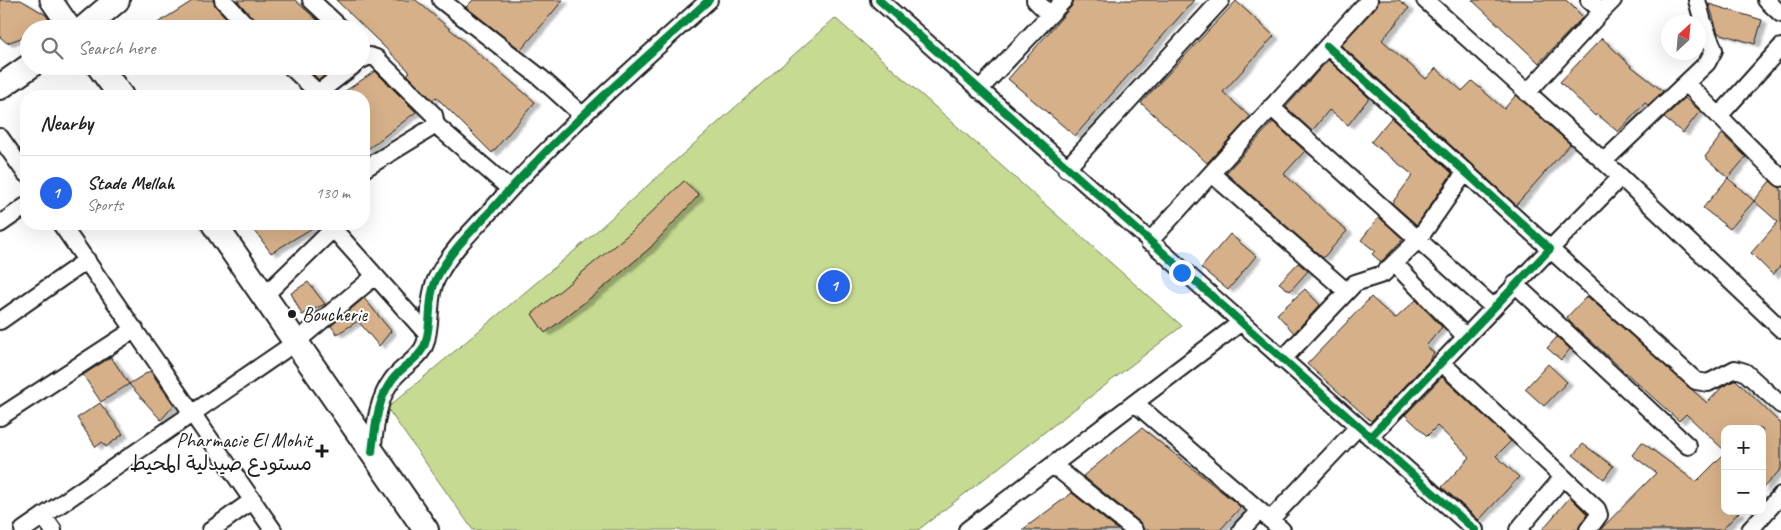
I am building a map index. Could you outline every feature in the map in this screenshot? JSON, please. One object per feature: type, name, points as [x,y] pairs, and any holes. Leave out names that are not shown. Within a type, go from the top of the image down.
[{"type":"main road","points":[[94,20],[117,0]]},
{"type":"main road","points":[[0,87],[20,73]]},
{"type":"main road","points":[[105,75],[116,90]]},
{"type":"main road","points":[[218,230],[426,530]]},
{"type":"street","points":[[52,0],[65,20]]},
{"type":"street","points":[[223,0],[242,20]]},
{"type":"street","points":[[312,0],[333,20]]},
{"type":"street","points":[[372,452],[375,420],[392,380],[425,345],[429,306],[438,275],[452,254],[510,189],[582,115],[710,0]]},
{"type":"street","points":[[879,0],[1066,169],[1475,530]]},
{"type":"street","points":[[1035,0],[1050,14]]},
{"type":"street","points":[[979,90],[1064,0]]},
{"type":"street","points":[[1066,169],[1221,0]]},
{"type":"street","points":[[1150,242],[1369,0]]},
{"type":"street","points":[[1425,0],[1622,177],[1779,323]]},
{"type":"street","points":[[1527,93],[1608,6],[1589,0]]},
{"type":"street","points":[[1604,161],[1707,63],[1714,50],[1697,0]]},
{"type":"street","points":[[1766,0],[1781,14]]},
{"type":"street","points":[[452,4],[541,78],[582,115]]},
{"type":"street","points":[[1327,46],[1696,381],[1708,383],[1735,369],[1745,372],[1781,405]]},
{"type":"street","points":[[1720,116],[1781,47]]},
{"type":"street","points":[[370,56],[376,58],[434,115],[436,125],[510,189]]},
{"type":"street","points":[[298,75],[312,90]]},
{"type":"street","points":[[322,90],[342,75]]},
{"type":"street","points":[[1686,83],[1781,178]]},
{"type":"street","points":[[1271,107],[1493,307]]},
{"type":"street","points":[[370,166],[436,125]]},
{"type":"street","points":[[0,137],[20,165]]},
{"type":"street","points":[[1282,360],[1355,283],[1383,274],[1418,240],[1466,171]]},
{"type":"street","points":[[1212,174],[1346,292]]},
{"type":"street","points":[[1241,530],[1270,520],[1364,432],[1442,363],[1515,284],[1622,177]]},
{"type":"street","points":[[0,224],[20,210]]},
{"type":"street","points":[[65,230],[136,329],[273,530]]},
{"type":"street","points":[[264,296],[327,230]]},
{"type":"street","points":[[335,230],[427,334]]},
{"type":"street","points":[[0,321],[87,260]]},
{"type":"street","points":[[1394,263],[1466,337]]},
{"type":"street","points":[[22,530],[296,342],[375,276]]},
{"type":"street","points":[[1515,284],[1688,446]]},
{"type":"street","points":[[967,530],[1240,323]]},
{"type":"street","points":[[0,417],[136,329]]},
{"type":"street","points":[[1442,363],[1597,509],[1599,515],[1588,530]]},
{"type":"street","points":[[1135,403],[1270,520]]},
{"type":"street","points":[[1052,465],[1134,530]]},
{"type":"street","points":[[1518,530],[1563,477]]},
{"type":"street","points":[[1750,530],[1781,495]]},
{"type":"street","points":[[211,530],[253,500]]},
{"type":"street","points":[[43,516],[53,530]]},
{"type":"green space","points":[[835,18],[1182,326],[918,530],[473,530],[387,408],[580,246]]},
{"type":"building","points":[[0,0],[21,0],[46,15],[49,20],[20,20],[20,38],[7,43],[0,37]]},
{"type":"building","points":[[194,0],[213,0],[216,7],[228,20],[162,20]]},
{"type":"building","points":[[237,0],[295,0],[317,20],[254,20]]},
{"type":"building","points":[[336,0],[416,0],[535,102],[492,153],[436,97],[432,100],[407,74],[410,72],[370,33],[370,20],[357,20]]},
{"type":"building","points":[[473,0],[563,0],[521,50],[466,7]]},
{"type":"building","points":[[1074,0],[1194,0],[1075,136],[1008,79],[1071,7]]},
{"type":"building","points":[[1379,0],[1399,0],[1409,8],[1382,40],[1426,79],[1436,68],[1462,91],[1472,81],[1504,109],[1516,95],[1570,144],[1516,205],[1341,45],[1376,7]]},
{"type":"building","points":[[1472,0],[1566,0],[1583,17],[1539,63]]},
{"type":"building","points":[[1236,1],[1274,36],[1223,92],[1250,117],[1207,163],[1141,103]]},
{"type":"building","points":[[1709,4],[1762,20],[1755,44],[1718,33]]},
{"type":"building","points":[[1602,38],[1631,66],[1663,91],[1648,105],[1645,103],[1618,132],[1597,114],[1595,116],[1560,82]]},
{"type":"building","points":[[1328,60],[1369,98],[1348,125],[1329,110],[1312,131],[1286,107]]},
{"type":"building","points":[[375,71],[416,112],[370,147],[370,90],[347,90]]},
{"type":"building","points":[[314,75],[325,75],[319,80]]},
{"type":"building","points":[[1685,98],[1700,111],[1683,133],[1664,118]]},
{"type":"building","points":[[1391,118],[1452,173],[1417,225],[1392,203],[1413,175],[1371,142]]},
{"type":"building","points":[[1273,122],[1305,151],[1284,174],[1347,231],[1323,258],[1226,173]]},
{"type":"building","points":[[1722,134],[1746,157],[1728,178],[1705,157]]},
{"type":"building","points":[[1728,178],[1754,201],[1730,229],[1703,208]]},
{"type":"building","points":[[684,181],[699,195],[650,248],[603,288],[545,333],[532,314],[631,232]]},
{"type":"building","points":[[1770,181],[1781,189],[1781,265],[1773,275],[1751,253],[1778,222],[1754,201]]},
{"type":"building","points":[[1379,217],[1403,239],[1381,262],[1372,254],[1375,251],[1361,240]]},
{"type":"building","points":[[254,230],[309,230],[271,253]]},
{"type":"building","points":[[1230,234],[1256,256],[1228,290],[1201,268]]},
{"type":"building","points":[[1298,263],[1308,271],[1290,291],[1279,283]]},
{"type":"building","points":[[308,282],[325,304],[302,315],[291,293]]},
{"type":"building","points":[[1305,289],[1320,305],[1294,333],[1277,314]]},
{"type":"building","points":[[1587,296],[1707,403],[1722,387],[1736,380],[1781,424],[1781,469],[1766,485],[1766,425],[1721,425],[1721,447],[1686,414],[1679,421],[1570,322],[1567,317]]},
{"type":"building","points":[[1371,297],[1395,319],[1416,300],[1442,327],[1426,346],[1434,353],[1428,362],[1371,421],[1307,364]]},
{"type":"building","points":[[364,298],[391,331],[379,346],[358,321],[337,334],[331,326]]},
{"type":"building","points":[[1557,337],[1570,349],[1561,360],[1547,348]]},
{"type":"building","points":[[111,357],[129,384],[101,402],[83,375]]},
{"type":"building","points":[[1548,364],[1567,382],[1544,406],[1525,389]]},
{"type":"building","points":[[150,371],[174,405],[161,420],[129,384]]},
{"type":"building","points":[[1442,377],[1511,441],[1496,456],[1519,477],[1479,520],[1442,487],[1470,457],[1437,426],[1427,436],[1405,415]]},
{"type":"building","points":[[100,403],[123,434],[106,447],[102,442],[96,447],[77,418]]},
{"type":"building","points":[[1142,428],[1241,507],[1220,530],[1144,530],[1140,522],[1083,476]]},
{"type":"building","points":[[1642,442],[1696,482],[1721,457],[1721,515],[1736,515],[1722,530],[1600,530],[1656,473],[1632,455]]},
{"type":"building","points":[[1583,444],[1613,466],[1604,479],[1573,455]]},
{"type":"building","points":[[1072,493],[1118,530],[1022,530]]},
{"type":"building","points":[[1570,497],[1587,514],[1578,530],[1542,530]]},
{"type":"cycle path","points":[[372,452],[374,433],[383,396],[396,375],[415,359],[423,349],[429,326],[432,291],[439,274],[450,256],[545,152],[709,0]]},
{"type":"cycle path","points":[[879,0],[1475,530]]},
{"type":"cycle path","points":[[1327,46],[1550,249],[1370,437]]},
{"type":"place","name":"Stade Mellah","points":[[834,286]]},
{"type":"place","name":"Boucherie","points":[[292,314]]},
{"type":"place","name":"Pharmacie El Mohit مستودع صيدلية المحيط","points":[[322,451]]}]
